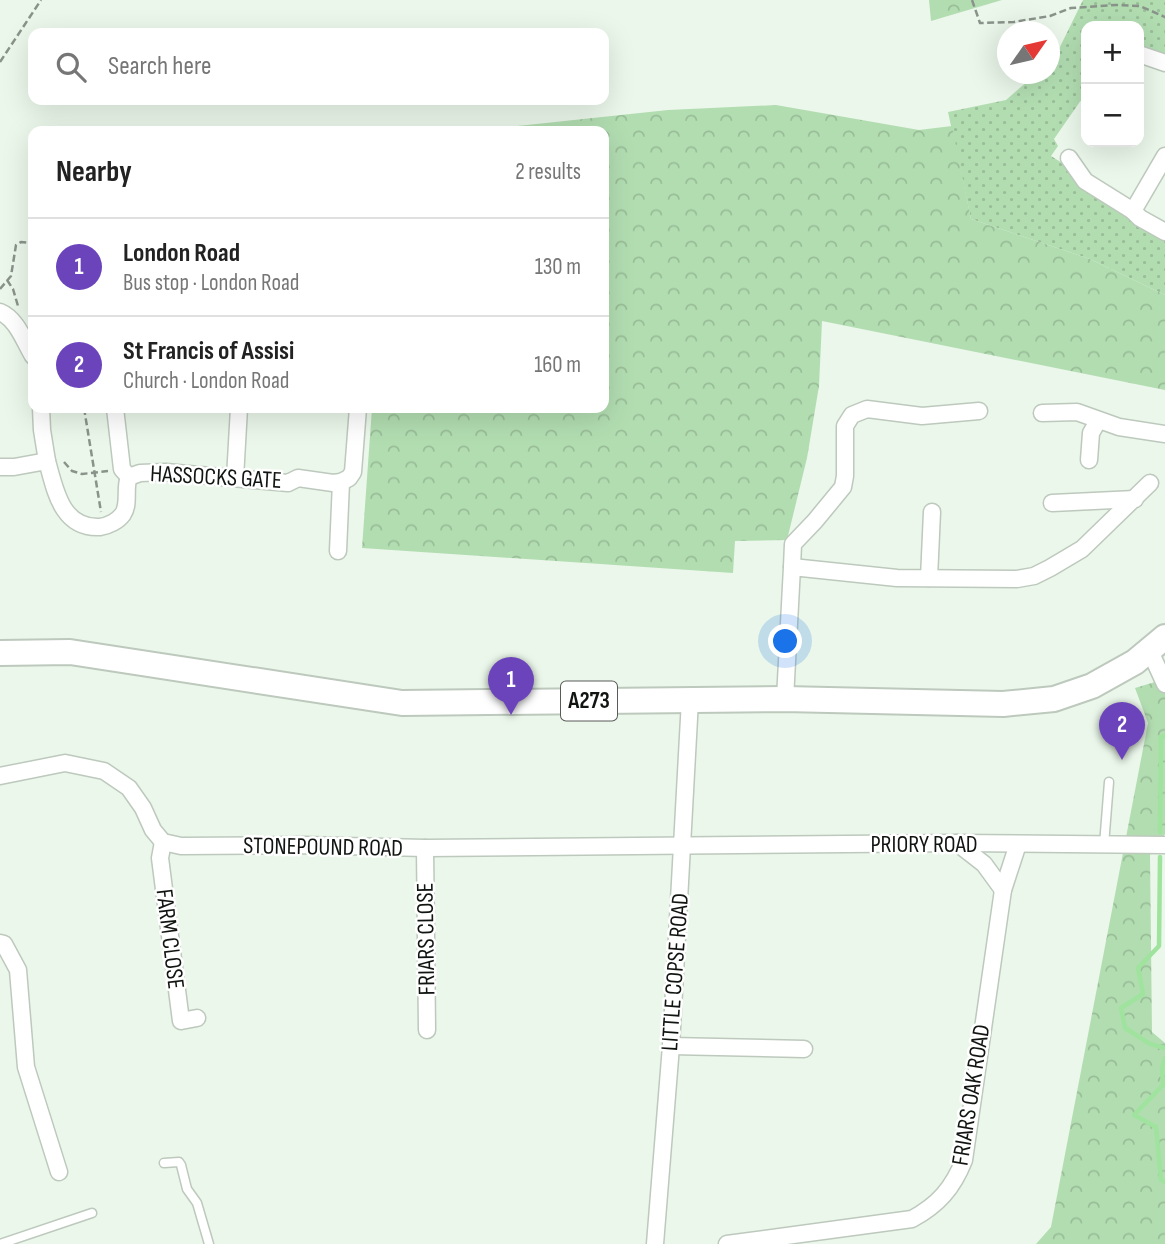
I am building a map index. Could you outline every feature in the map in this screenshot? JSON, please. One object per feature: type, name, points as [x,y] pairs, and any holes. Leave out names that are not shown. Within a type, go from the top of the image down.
[{"type":"main road","name":"A273","points":[[0,653],[70,652],[402,703],[785,699],[1003,704],[1054,699],[1092,686],[1135,662],[1157,644]]},
{"type":"street","points":[[1144,56],[1165,63]]},
{"type":"street","points":[[1133,211],[1165,156]]},
{"type":"street","points":[[1069,158],[1085,181],[1165,232]]},
{"type":"street","points":[[0,313],[13,320],[28,347]]},
{"type":"street","points":[[785,699],[793,544],[843,487],[845,426],[852,415],[867,409],[922,416],[979,411]]},
{"type":"street","points":[[1042,413],[1077,412],[1119,427],[1165,434]]},
{"type":"street","points":[[41,413],[46,457],[58,502],[68,516],[84,525],[104,526]]},
{"type":"street","points":[[116,413],[125,473]]},
{"type":"street","points":[[235,478],[239,413]]},
{"type":"street","points":[[338,551],[341,482],[353,472],[358,413]]},
{"type":"street","points":[[1090,460],[1091,433],[1098,421]]},
{"type":"street","points":[[0,467],[14,467],[46,457]]},
{"type":"street","name":"HASSOCKS GATE","points":[[104,526],[111,524],[124,513],[127,494],[125,473],[166,472],[288,483],[298,478],[341,482]]},
{"type":"street","points":[[792,567],[897,578],[1017,579],[1034,576],[1082,549],[1150,484]]},
{"type":"street","points":[[1052,503],[1135,499]]},
{"type":"street","points":[[929,578],[932,512]]},
{"type":"street","points":[[1157,644],[1165,684]]},
{"type":"street","name":"LITTLE COPSE ROAD","points":[[654,1244],[671,1046],[690,700]]},
{"type":"street","points":[[0,776],[65,763],[104,771],[129,788],[163,842]]},
{"type":"street","name":"STONEPOUND ROAD","points":[[163,842],[181,846],[425,848],[683,846]]},
{"type":"street","name":"FARM CLOSE","points":[[163,842],[159,858],[181,1021],[197,1018]]},
{"type":"street","points":[[957,843],[985,864],[1003,890]]},
{"type":"street","name":"PRIORY ROAD","points":[[683,846],[957,843],[1165,845]]},
{"type":"street","name":"FRIARS OAK ROAD","points":[[727,1244],[912,1219],[928,1210],[957,1179],[964,1160],[1003,890],[1018,844]]},
{"type":"street","name":"FRIARS CLOSE","points":[[425,848],[427,1030]]},
{"type":"street","points":[[0,943],[4,944],[18,970],[26,1067],[60,1172]]},
{"type":"street","points":[[671,1046],[804,1049]]},
{"type":"lane","points":[[1104,845],[1109,782]]},
{"type":"lane","points":[[164,1163],[174,1161],[181,1165],[187,1189],[197,1203],[209,1244]]},
{"type":"lane","points":[[0,1244],[92,1213]]},
{"type":"path","points":[[0,62],[41,0]]},
{"type":"path","points":[[972,0],[980,23],[1014,22],[1050,16],[1071,8],[1116,5],[1140,6],[1165,16]]},
{"type":"path","points":[[0,289],[11,276],[16,245],[20,242],[28,243]]},
{"type":"path","points":[[8,280],[18,307]]},
{"type":"path","points":[[86,413],[104,526]]},
{"type":"path","points":[[46,457],[55,452],[72,471],[82,474],[125,473]]},
{"type":"green space","points":[[929,0],[1002,0],[931,21]]},
{"type":"green space","points":[[1083,0],[1165,0],[1165,57],[1144,49],[1144,21],[1081,21],[1081,100],[1054,139],[1058,146],[1051,156],[1067,166],[1079,187],[1165,239],[1165,295],[1090,259],[971,219],[948,112],[1006,100],[1024,84],[1060,84],[1060,47]]},
{"type":"green space","points":[[776,105],[919,130],[952,126],[971,219],[1090,259],[1165,295],[1165,390],[822,321],[819,386],[807,458],[787,540],[735,541],[733,573],[362,548],[372,413],[609,413],[609,126],[518,126],[668,110]]},
{"type":"green space","points":[[1165,679],[1165,834],[1150,855],[1152,1032],[1165,1043],[1165,1244],[1036,1244],[1051,1227],[1148,723],[1135,688]]},
{"type":"waterway","points":[[1160,832],[1161,737],[1165,736]]},
{"type":"waterway","points":[[1160,857],[1159,946],[1138,968],[1143,994],[1121,1008],[1125,1028],[1150,1044],[1165,1048]]},
{"type":"waterway","points":[[1165,1058],[1162,1068],[1163,1085],[1134,1115],[1156,1127],[1161,1180],[1165,1182]]},
{"type":"place","name":"London Road","points":[[511,715]]},
{"type":"place","name":"St Francis of Assisi","points":[[1122,760]]}]
